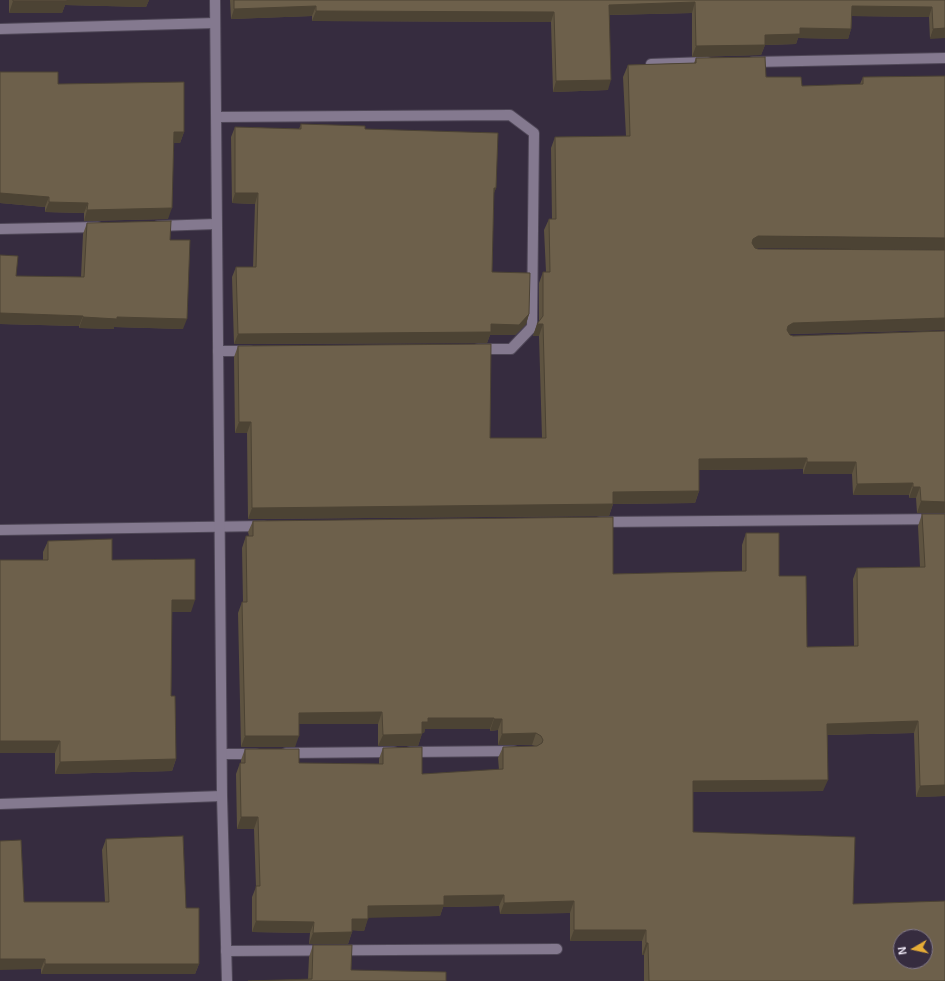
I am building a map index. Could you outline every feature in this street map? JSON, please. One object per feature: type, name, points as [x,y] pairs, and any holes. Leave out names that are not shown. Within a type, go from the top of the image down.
[{"type":"street","points":[[215,0],[216,224],[223,754],[222,796],[227,981]]},
{"type":"street","points":[[0,29],[215,23]]},
{"type":"street","points":[[739,62],[945,58]]},
{"type":"street","points":[[651,64],[715,62]]},
{"type":"street","points":[[216,117],[510,114],[534,133],[532,327],[511,348],[471,349]]},
{"type":"street","points":[[147,226],[216,224]]},
{"type":"street","points":[[0,229],[108,227]]},
{"type":"street","points":[[218,351],[258,351]]},
{"type":"street","points":[[586,522],[945,519]]},
{"type":"street","points":[[0,530],[276,526]]},
{"type":"street","points":[[278,754],[524,751]]},
{"type":"street","points":[[223,754],[262,754]]},
{"type":"street","points":[[0,804],[222,796]]},
{"type":"street","points":[[226,951],[557,949]]},
{"type":"building","points":[[67,0],[67,1],[13,1]]},
{"type":"building","points":[[234,0],[945,0],[945,28],[933,29],[932,7],[852,6],[851,29],[800,28],[800,34],[765,35],[765,45],[696,46],[695,2],[609,5],[611,80],[556,81],[554,12],[316,11],[316,6],[234,9]]},
{"type":"building","points":[[765,57],[766,77],[801,77],[802,86],[863,84],[863,77],[945,76],[945,238],[758,236],[753,239],[752,243],[755,248],[758,249],[945,250],[945,318],[793,323],[788,326],[787,330],[790,335],[793,336],[945,331],[945,502],[921,501],[920,487],[913,487],[913,483],[857,484],[856,462],[807,462],[807,458],[699,459],[699,491],[613,492],[613,504],[252,508],[251,422],[239,422],[238,346],[491,344],[490,438],[546,438],[543,324],[537,324],[543,316],[543,272],[550,272],[549,219],[556,219],[555,137],[630,136],[628,65],[696,63],[696,58]]},
{"type":"building","points":[[0,72],[58,72],[58,84],[184,82],[184,132],[174,132],[172,208],[87,210],[88,203],[49,202],[49,197],[0,193]]},
{"type":"building","points":[[301,124],[365,126],[365,129],[498,133],[496,188],[494,188],[492,272],[530,273],[529,314],[519,325],[491,324],[491,332],[238,334],[236,267],[256,267],[258,193],[235,193],[235,127],[301,129]]},
{"type":"building","points":[[171,221],[170,240],[190,240],[187,319],[117,317],[117,319],[83,316],[0,313],[0,255],[18,256],[16,276],[84,277],[87,223]]},
{"type":"building","points":[[922,514],[945,514],[945,785],[920,786],[918,721],[827,724],[828,780],[693,781],[693,832],[855,837],[853,904],[945,901],[945,981],[649,981],[648,943],[646,943],[646,930],[574,930],[574,901],[504,903],[504,895],[444,896],[444,905],[368,906],[368,919],[352,919],[352,932],[313,933],[314,922],[256,921],[256,886],[260,886],[258,817],[241,817],[240,763],[245,763],[245,749],[299,749],[299,763],[383,764],[383,748],[422,747],[422,774],[503,769],[503,747],[537,746],[542,743],[543,740],[541,736],[536,733],[502,734],[502,719],[494,718],[428,718],[428,722],[422,722],[422,734],[383,735],[382,712],[299,713],[299,736],[245,736],[242,602],[247,602],[246,536],[253,536],[253,521],[613,517],[613,574],[746,571],[746,533],[779,533],[779,576],[806,576],[807,647],[858,646],[857,568],[925,567]]},
{"type":"building","points":[[112,539],[112,560],[195,559],[195,600],[172,600],[171,696],[175,696],[176,759],[60,762],[60,741],[0,741],[0,560],[48,560],[48,541]]},
{"type":"building","points":[[183,836],[186,908],[199,908],[199,964],[45,964],[45,959],[0,959],[0,841],[21,840],[24,902],[109,902],[106,839]]},
{"type":"building","points":[[313,945],[352,945],[351,970],[446,972],[446,981],[248,981],[312,979]]}]
